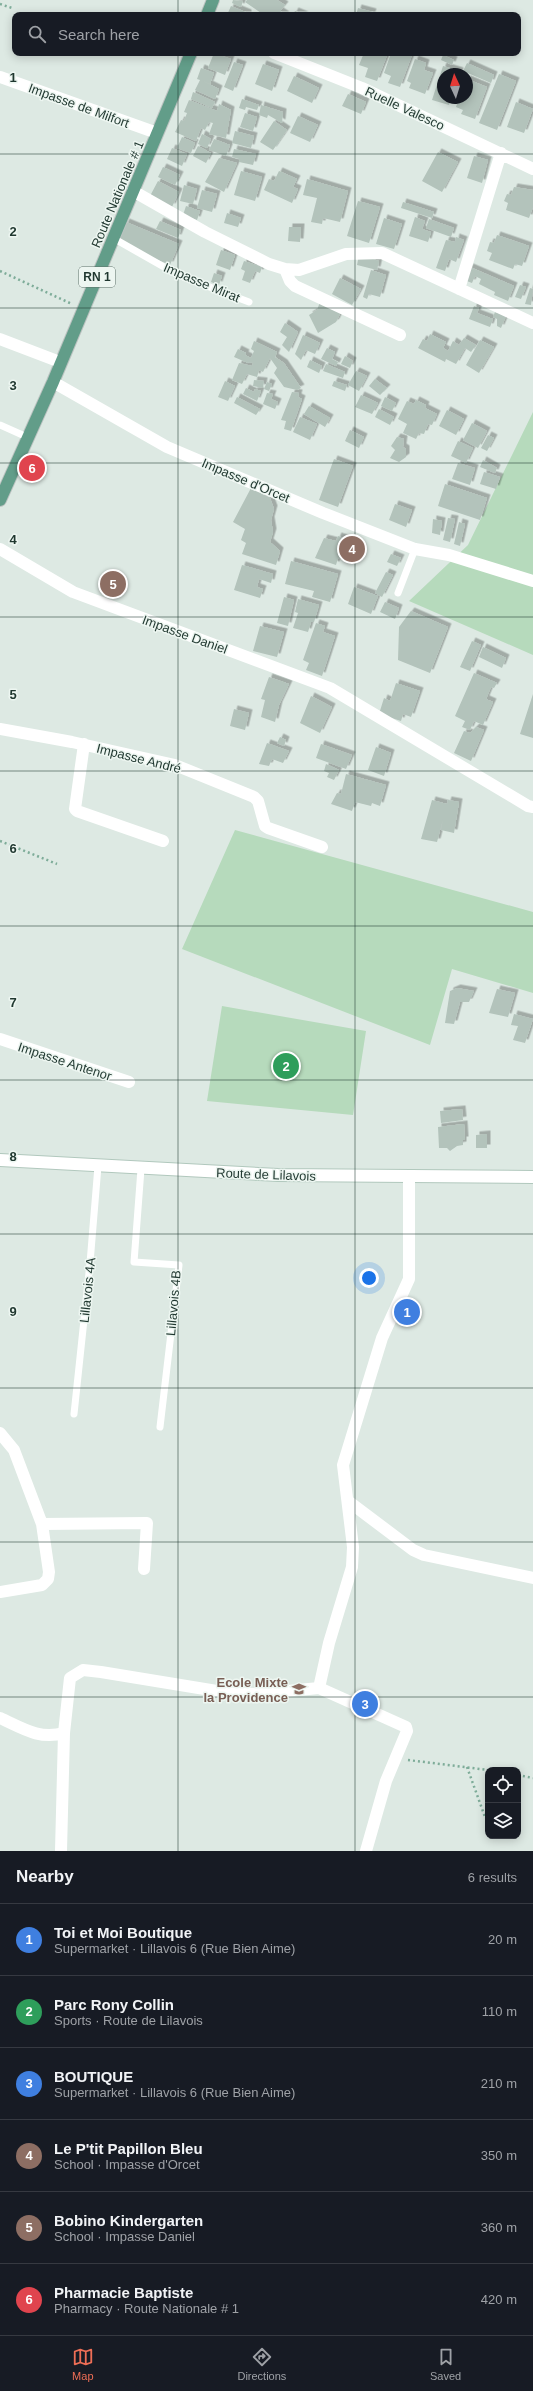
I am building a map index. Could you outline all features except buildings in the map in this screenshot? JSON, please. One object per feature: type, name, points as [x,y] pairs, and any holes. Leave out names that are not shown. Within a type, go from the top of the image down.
[{"type":"main road","points":[[208,12],[213,0]]},
{"type":"main road","name":"Route Nationale # 1","points":[[0,500],[53,382],[60,362],[190,56]]},
{"type":"street","name":"Ruelle Valesco","points":[[282,56],[362,88],[533,169]]},
{"type":"street","name":"Impasse de Milfort","points":[[0,77],[157,134]]},
{"type":"street","points":[[458,289],[501,153]]},
{"type":"street","points":[[133,191],[205,232],[269,264],[285,269],[299,270],[346,254],[382,253],[533,323]]},
{"type":"street","points":[[285,269],[290,281],[295,286],[400,335]]},
{"type":"street","points":[[0,339],[60,362]]},
{"type":"street","name":"Impasse d'Orcet","points":[[53,382],[167,447],[323,513],[415,549],[449,555],[533,581]]},
{"type":"street","name":"Impasse Daniel","points":[[0,549],[73,592],[330,688],[481,780],[528,806],[533,807]]},
{"type":"street","name":"Impasse André","points":[[0,730],[84,744],[175,765],[254,797],[258,801],[265,826],[322,847]]},
{"type":"street","points":[[84,744],[75,809],[163,841]]},
{"type":"street","name":"Impasse Antenor","points":[[0,1039],[129,1082]]},
{"type":"street","name":"Route de Lilavois","points":[[0,1160],[141,1169],[409,1177],[533,1177]]},
{"type":"street","points":[[319,1688],[329,1643],[352,1567],[353,1547],[343,1465],[382,1338],[409,1279],[409,1177]]},
{"type":"street","points":[[0,1433],[14,1450],[42,1524],[49,1572],[48,1579],[42,1585],[0,1592]]},
{"type":"street","points":[[348,1501],[413,1550],[424,1555],[533,1578]]},
{"type":"street","points":[[42,1524],[147,1523],[144,1569]]},
{"type":"street","points":[[61,1851],[64,1733],[70,1678],[83,1670],[229,1693],[257,1694],[319,1688],[404,1724],[407,1731],[386,1781],[366,1851]]},
{"type":"street","points":[[0,1718],[36,1734],[50,1737],[64,1733]]},
{"type":"lane","name":"Impasse Mirat","points":[[113,238],[178,275],[249,302]]},
{"type":"lane","points":[[0,425],[27,437]]},
{"type":"lane","points":[[398,592],[415,549]]},
{"type":"lane","name":"Lillavois 4A","points":[[74,1414],[90,1263],[98,1166]]},
{"type":"lane","name":"Lillavois 4B","points":[[141,1169],[134,1262],[179,1265],[160,1427]]},
{"type":"path","points":[[0,4],[12,8]]},
{"type":"path","points":[[0,271],[68,304],[85,306]]},
{"type":"path","points":[[0,841],[57,864]]},
{"type":"path","points":[[396,1758],[485,1770]]},
{"type":"path","points":[[466,1767],[485,1817]]},
{"type":"path","points":[[521,1776],[533,1778]]},
{"type":"green space","points":[[533,412],[533,655],[409,601],[468,545]]},
{"type":"green space","points":[[235,830],[533,912],[533,993],[452,969],[430,1045],[182,949]]},
{"type":"green space","points":[[222,1006],[366,1031],[353,1115],[207,1101]]},
{"type":"place","name":"Pharmacie Baptiste","points":[[32,468]]},
{"type":"place","name":"Le P'tit Papillon Bleu","points":[[352,549]]},
{"type":"place","name":"Bobino Kindergarten","points":[[113,584]]},
{"type":"place","name":"Parc Rony Collin","points":[[286,1066]]},
{"type":"place","name":"Toi et Moi Boutique","points":[[407,1312]]},
{"type":"place","name":"Ecole Mixte la Providence","points":[[299,1689]]},
{"type":"place","name":"BOUTIQUE","points":[[365,1704]]}]
